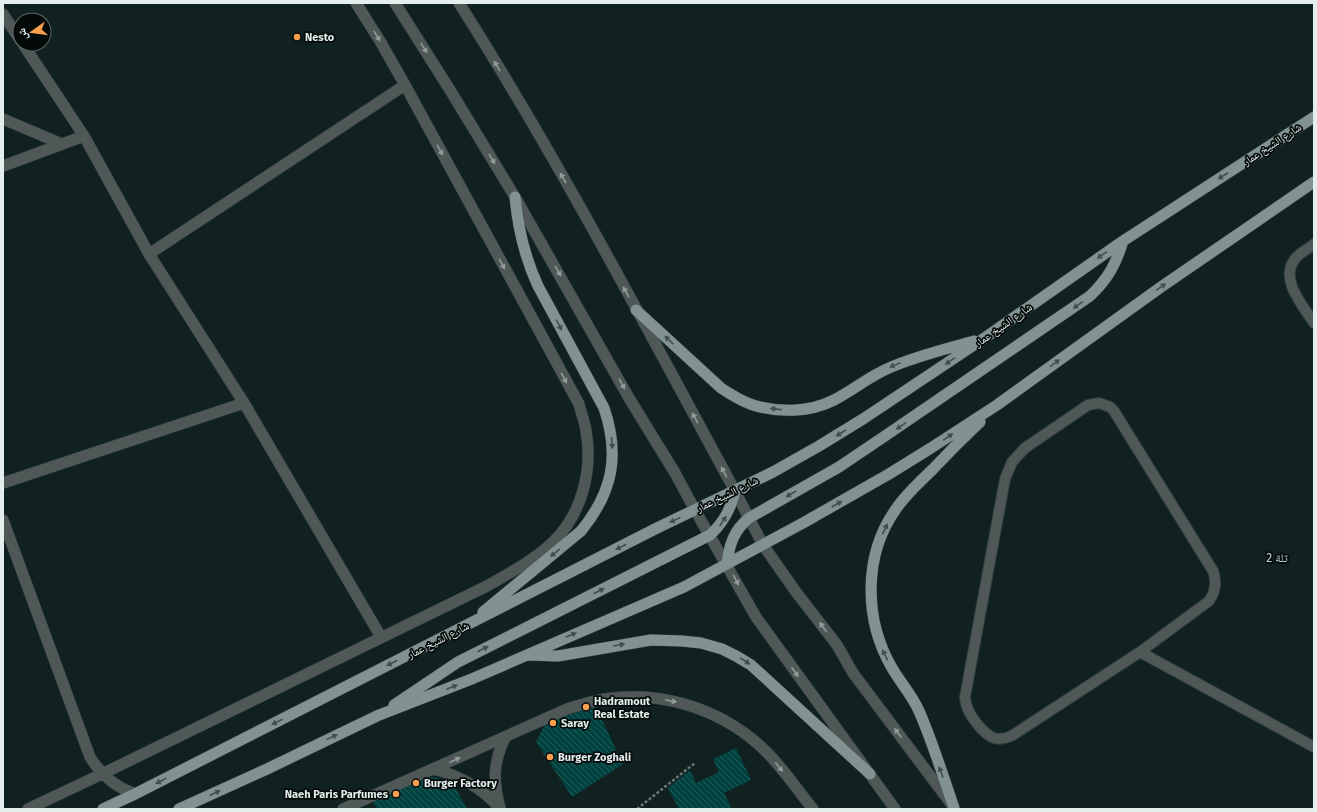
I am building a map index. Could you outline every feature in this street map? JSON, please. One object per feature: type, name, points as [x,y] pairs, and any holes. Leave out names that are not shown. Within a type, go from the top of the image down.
[{"type":"main road","name":"شارع الشيخ عمار","points":[[103,809],[136,794],[695,510],[773,472],[826,442],[986,337],[1123,241],[1314,117]]},
{"type":"main road","points":[[179,809],[267,769],[379,715],[474,678],[684,587],[763,545],[889,474],[997,405],[1161,287],[1314,182]]},
{"type":"main road","points":[[466,626],[581,531],[591,519],[605,491],[610,475],[612,458],[612,441],[604,408],[530,270],[520,234],[515,197]]},
{"type":"main road","points":[[727,564],[730,543],[741,524],[839,467],[1090,296],[1110,274],[1118,258],[1123,241]]},
{"type":"main road","points":[[636,310],[721,388],[750,404],[783,410],[800,410],[833,401],[880,372],[986,337]]},
{"type":"main road","points":[[954,809],[919,710],[909,692],[892,668],[882,649],[876,630],[872,609],[872,570],[877,547],[885,528],[899,505],[908,494],[997,405]]},
{"type":"main road","points":[[379,715],[458,662],[710,535],[724,520],[733,501],[735,490]]},
{"type":"main road","points":[[526,655],[550,657],[651,640],[701,643],[722,650],[751,665],[870,774]]},
{"type":"street","points":[[28,809],[487,586],[515,569],[553,542],[564,530],[580,501],[585,486],[589,458],[586,431],[579,404],[405,85],[356,3]]},
{"type":"street","points":[[395,3],[515,197],[629,398],[675,473],[756,618],[895,809]]},
{"type":"street","points":[[459,3],[573,195],[735,490],[763,545],[796,592],[837,645],[853,673],[954,809]]},
{"type":"street","points":[[3,14],[12,28]]},
{"type":"street","points":[[28,52],[84,136],[150,254],[244,403],[381,637]]},
{"type":"street","points":[[150,254],[405,85]]},
{"type":"street","points":[[3,119],[62,144]]},
{"type":"street","points":[[3,166],[84,136]]},
{"type":"street","points":[[3,483],[244,403]]},
{"type":"street","points":[[3,520],[86,747],[95,766],[102,774],[118,786],[136,794]]},
{"type":"street","points":[[343,809],[505,738],[567,709],[586,703],[626,697],[646,697],[686,704],[706,711],[724,720],[742,731],[773,758],[812,809]]},
{"type":"street","points":[[500,809],[494,781],[497,757],[505,738]]},
{"type":"street","points":[[434,769],[467,781],[490,798],[500,809]]},
{"type":"street","points":[[886,797],[888,809]]},
{"type":"lane","points":[[1314,244],[1295,258],[1289,273],[1293,289],[1314,323]]},
{"type":"lane","points":[[1093,404],[1105,404],[1114,411],[1213,571],[1215,577],[1215,590],[1208,601],[1140,652],[1008,738],[996,738],[985,733],[968,711],[966,704],[966,691],[1008,470],[1012,462],[1025,448],[1093,404]]},
{"type":"lane","points":[[1140,652],[1314,747]]},
{"type":"path","points":[[637,809],[695,763]]},
{"type":"building","points":[[595,705],[623,764],[572,797],[536,742],[545,724]]},
{"type":"building","points":[[736,748],[751,780],[724,793],[732,809],[679,809],[668,788],[690,770],[696,783],[719,772],[713,759]]},
{"type":"building","points":[[425,776],[451,780],[467,809],[377,809],[371,797]]},
{"type":"place","name":"Nesto","points":[[297,37]]},
{"type":"place","name":"Hadramout Real Estate","points":[[586,707]]},
{"type":"place","name":"Saray","points":[[553,723]]},
{"type":"place","name":"Burger Zoghali","points":[[550,757]]},
{"type":"place","name":"Burger Factory","points":[[416,783]]},
{"type":"place","name":"Naeh Paris Parfumes","points":[[396,794]]},
{"type":"district","name":"تلة 2","points":[[1277,558]]}]
